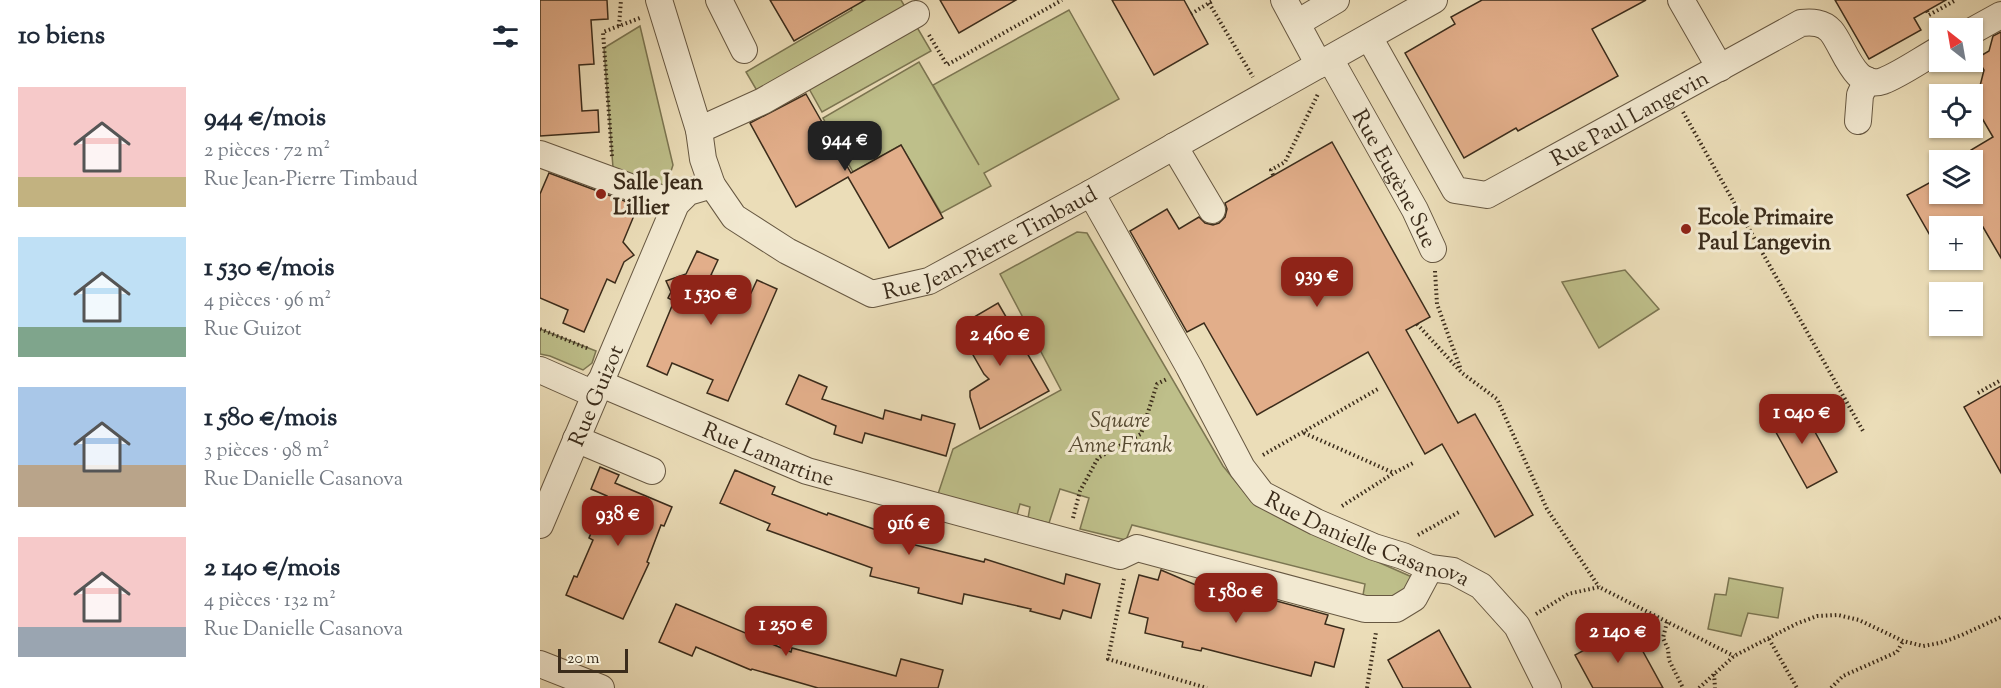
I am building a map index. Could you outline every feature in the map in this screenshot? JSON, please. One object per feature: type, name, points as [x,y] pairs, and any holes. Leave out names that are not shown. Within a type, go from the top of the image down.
[{"type":"street","points":[[719,0],[744,50]]},
{"type":"street","name":"Rue Eugène Sue","points":[[1284,0],[1297,23],[1330,68],[1415,210],[1433,249]]},
{"type":"street","points":[[1297,23],[1336,0]]},
{"type":"street","name":"Rue Jean-Pierre Timbaud","points":[[661,5],[699,130],[703,159],[712,185],[734,217],[787,251],[872,294],[929,281],[1264,96],[1330,68],[1369,37],[1434,0]]},
{"type":"street","points":[[1681,0],[1720,68]]},
{"type":"street","points":[[699,130],[763,100],[916,14]]},
{"type":"street","points":[[1983,25],[2001,15]]},
{"type":"street","name":"Rue Paul Langevin","points":[[1369,37],[1455,190],[1487,195],[1801,23],[1816,22],[1830,30],[1855,72],[1867,80]]},
{"type":"street","points":[[1858,121],[1860,95],[1867,80],[1881,82],[1929,55]]},
{"type":"street","points":[[1174,146],[1212,210]]},
{"type":"street","points":[[540,154],[676,204],[688,192],[712,185]]},
{"type":"street","name":"Rue Danielle Casanova","points":[[1091,193],[1189,367],[1242,468],[1262,495],[1374,547],[1430,568],[1453,571],[1481,586],[1517,626],[1548,688]]},
{"type":"street","name":"Rue Guizot","points":[[540,525],[549,478],[576,439],[676,204]]},
{"type":"street","name":"Rue Lamartine","points":[[540,370],[596,388],[807,471],[1128,552],[1365,609],[1380,609]]},
{"type":"street","points":[[576,439],[652,471]]},
{"type":"street","points":[[1380,609],[1396,609],[1414,598],[1430,568]]},
{"type":"street","points":[[540,664],[601,688]]},
{"type":"path","points":[[619,26],[621,0]]},
{"type":"path","points":[[934,43],[947,65],[1062,0]]},
{"type":"path","points":[[1927,11],[1929,15],[1956,0]]},
{"type":"path","points":[[1191,14],[1212,1],[1264,96]]},
{"type":"path","points":[[614,181],[603,32],[661,5]]},
{"type":"path","points":[[1273,175],[1270,170],[1285,162],[1330,68]]},
{"type":"path","points":[[1673,93],[1863,431]]},
{"type":"path","name":"Rue Eugène Sue","points":[[1433,249],[1437,304],[1462,373]]},
{"type":"path","points":[[1417,324],[1462,373],[1497,399],[1547,509],[1599,586],[1734,656]]},
{"type":"path","points":[[540,329],[610,357]]},
{"type":"path","points":[[1080,491],[1098,458],[1141,434],[1157,384],[1189,367]]},
{"type":"path","points":[[1978,393],[2001,380]]},
{"type":"path","points":[[1242,468],[1378,389]]},
{"type":"path","points":[[1303,432],[1394,473]]},
{"type":"path","points":[[1316,522],[1413,463]]},
{"type":"path","points":[[1403,556],[1410,540],[1459,512]]},
{"type":"path","points":[[1128,552],[1108,659],[1207,688]]},
{"type":"path","points":[[1517,626],[1568,594],[1599,586]]},
{"type":"path","points":[[1367,688],[1380,609]]},
{"type":"path","points":[[1699,688],[1734,656],[1796,624],[1817,616],[1838,615],[1859,620],[1903,641],[1923,646],[1962,636],[2001,617]]},
{"type":"path","points":[[1667,622],[1663,638],[1668,649],[1669,660],[1683,688]]},
{"type":"path","points":[[1769,639],[1797,688]]},
{"type":"path","points":[[1831,688],[1843,676],[1897,652],[1903,641]]},
{"type":"path","points":[[1714,673],[1715,688]]},
{"type":"green space","points":[[847,0],[901,0],[931,51],[822,112],[803,78],[763,101],[746,72],[852,10]]},
{"type":"green space","points":[[1069,10],[1119,99],[984,173],[991,186],[941,213],[901,145],[853,172],[823,118],[919,62],[979,165],[933,85]]},
{"type":"green space","points":[[640,26],[673,165],[662,199],[614,181],[604,48]]},
{"type":"green space","name":"Square Anne Frank","points":[[1077,232],[1087,233],[1223,466],[1249,498],[1287,522],[1412,577],[1404,593],[1387,600],[1363,595],[1365,584],[1132,525],[1126,540],[1080,529],[1089,498],[1060,489],[1049,523],[1028,518],[1030,507],[1020,504],[1017,515],[938,494],[953,449],[1061,390],[1000,274]]},
{"type":"green space","points":[[1625,270],[1659,309],[1599,348],[1562,282]]},
{"type":"green space","points":[[540,329],[596,351],[592,363],[583,370],[540,354]]},
{"type":"green space","points":[[1729,578],[1783,588],[1778,618],[1748,613],[1741,636],[1708,629],[1715,594],[1726,595]]},
{"type":"building","points":[[540,0],[607,0],[608,19],[591,20],[594,64],[579,65],[582,111],[598,110],[599,132],[540,136]]},
{"type":"building","points":[[770,0],[865,0],[794,41]]},
{"type":"building","points":[[940,0],[1016,0],[959,33]]},
{"type":"building","points":[[1112,0],[1184,0],[1208,44],[1154,75]]},
{"type":"building","points":[[1482,0],[1646,0],[1592,29],[1618,76],[1518,131],[1516,128],[1464,158],[1405,53],[1455,24],[1451,17]]},
{"type":"building","points":[[1835,0],[1946,0],[1914,18],[1921,30],[1869,59]]},
{"type":"building","points":[[2001,32],[2001,258],[1983,227],[1983,216],[1929,216],[1929,234],[1907,195],[1929,183],[1929,204],[1983,204],[1983,150],[1971,150],[1993,137],[1983,120],[1983,84],[1980,84],[1984,70],[1983,54],[1989,51],[1993,36]]},
{"type":"building","points":[[806,94],[851,173],[901,145],[943,218],[889,248],[848,177],[796,207],[750,123]]},
{"type":"building","points":[[1332,142],[1430,317],[1406,330],[1458,423],[1475,414],[1533,515],[1495,537],[1442,444],[1425,454],[1368,352],[1257,415],[1204,323],[1187,332],[1130,231],[1167,209],[1179,229],[1199,217],[1205,223],[1213,225],[1219,223],[1225,217],[1227,209],[1225,203]]},
{"type":"building","points":[[549,173],[638,206],[623,242],[634,255],[624,262],[615,283],[607,279],[584,332],[563,323],[568,310],[540,298],[540,194]]},
{"type":"building","points":[[697,251],[718,260],[711,275],[751,293],[757,280],[777,289],[728,401],[707,393],[713,380],[672,363],[667,375],[647,366],[674,301],[668,298],[671,292],[666,281],[686,274]]},
{"type":"building","points":[[998,303],[1049,391],[980,429],[970,391],[989,379],[957,327]]},
{"type":"building","points":[[799,375],[827,387],[822,399],[883,419],[885,410],[921,420],[922,415],[955,424],[946,456],[865,433],[862,443],[834,434],[836,426],[786,404]]},
{"type":"building","points":[[2001,386],[2001,473],[1964,407]]},
{"type":"building","points":[[1798,401],[1837,472],[1807,488],[1768,418]]},
{"type":"building","points":[[600,467],[619,475],[615,483],[672,507],[664,526],[661,525],[647,562],[649,563],[623,619],[566,595],[574,576],[577,577],[593,540],[589,538],[607,496],[591,489]]},
{"type":"building","points":[[735,470],[775,487],[772,494],[827,515],[828,513],[882,532],[884,523],[919,532],[915,545],[984,562],[985,559],[1064,584],[1066,574],[1100,584],[1091,618],[1063,610],[1060,619],[1030,611],[1031,609],[964,594],[962,604],[918,593],[919,588],[870,576],[872,568],[767,530],[770,524],[720,503]]},
{"type":"building","points":[[1161,570],[1198,586],[1199,580],[1328,615],[1325,624],[1344,629],[1334,667],[1315,662],[1311,676],[1202,648],[1201,651],[1182,647],[1183,642],[1145,633],[1148,618],[1129,613],[1139,575],[1158,580]]},
{"type":"building","points":[[676,604],[791,652],[792,648],[896,676],[901,659],[943,670],[938,688],[818,688],[751,670],[696,647],[692,656],[659,642]]},
{"type":"building","points":[[1629,626],[1663,688],[1593,688],[1575,655]]},
{"type":"building","points":[[1439,630],[1471,688],[1403,688],[1388,660]]},
{"type":"place","name":"Salle Jean Lillier","points":[[601,194]]},
{"type":"place","name":"Ecole Primaire Paul Langevin","points":[[1686,229]]}]
